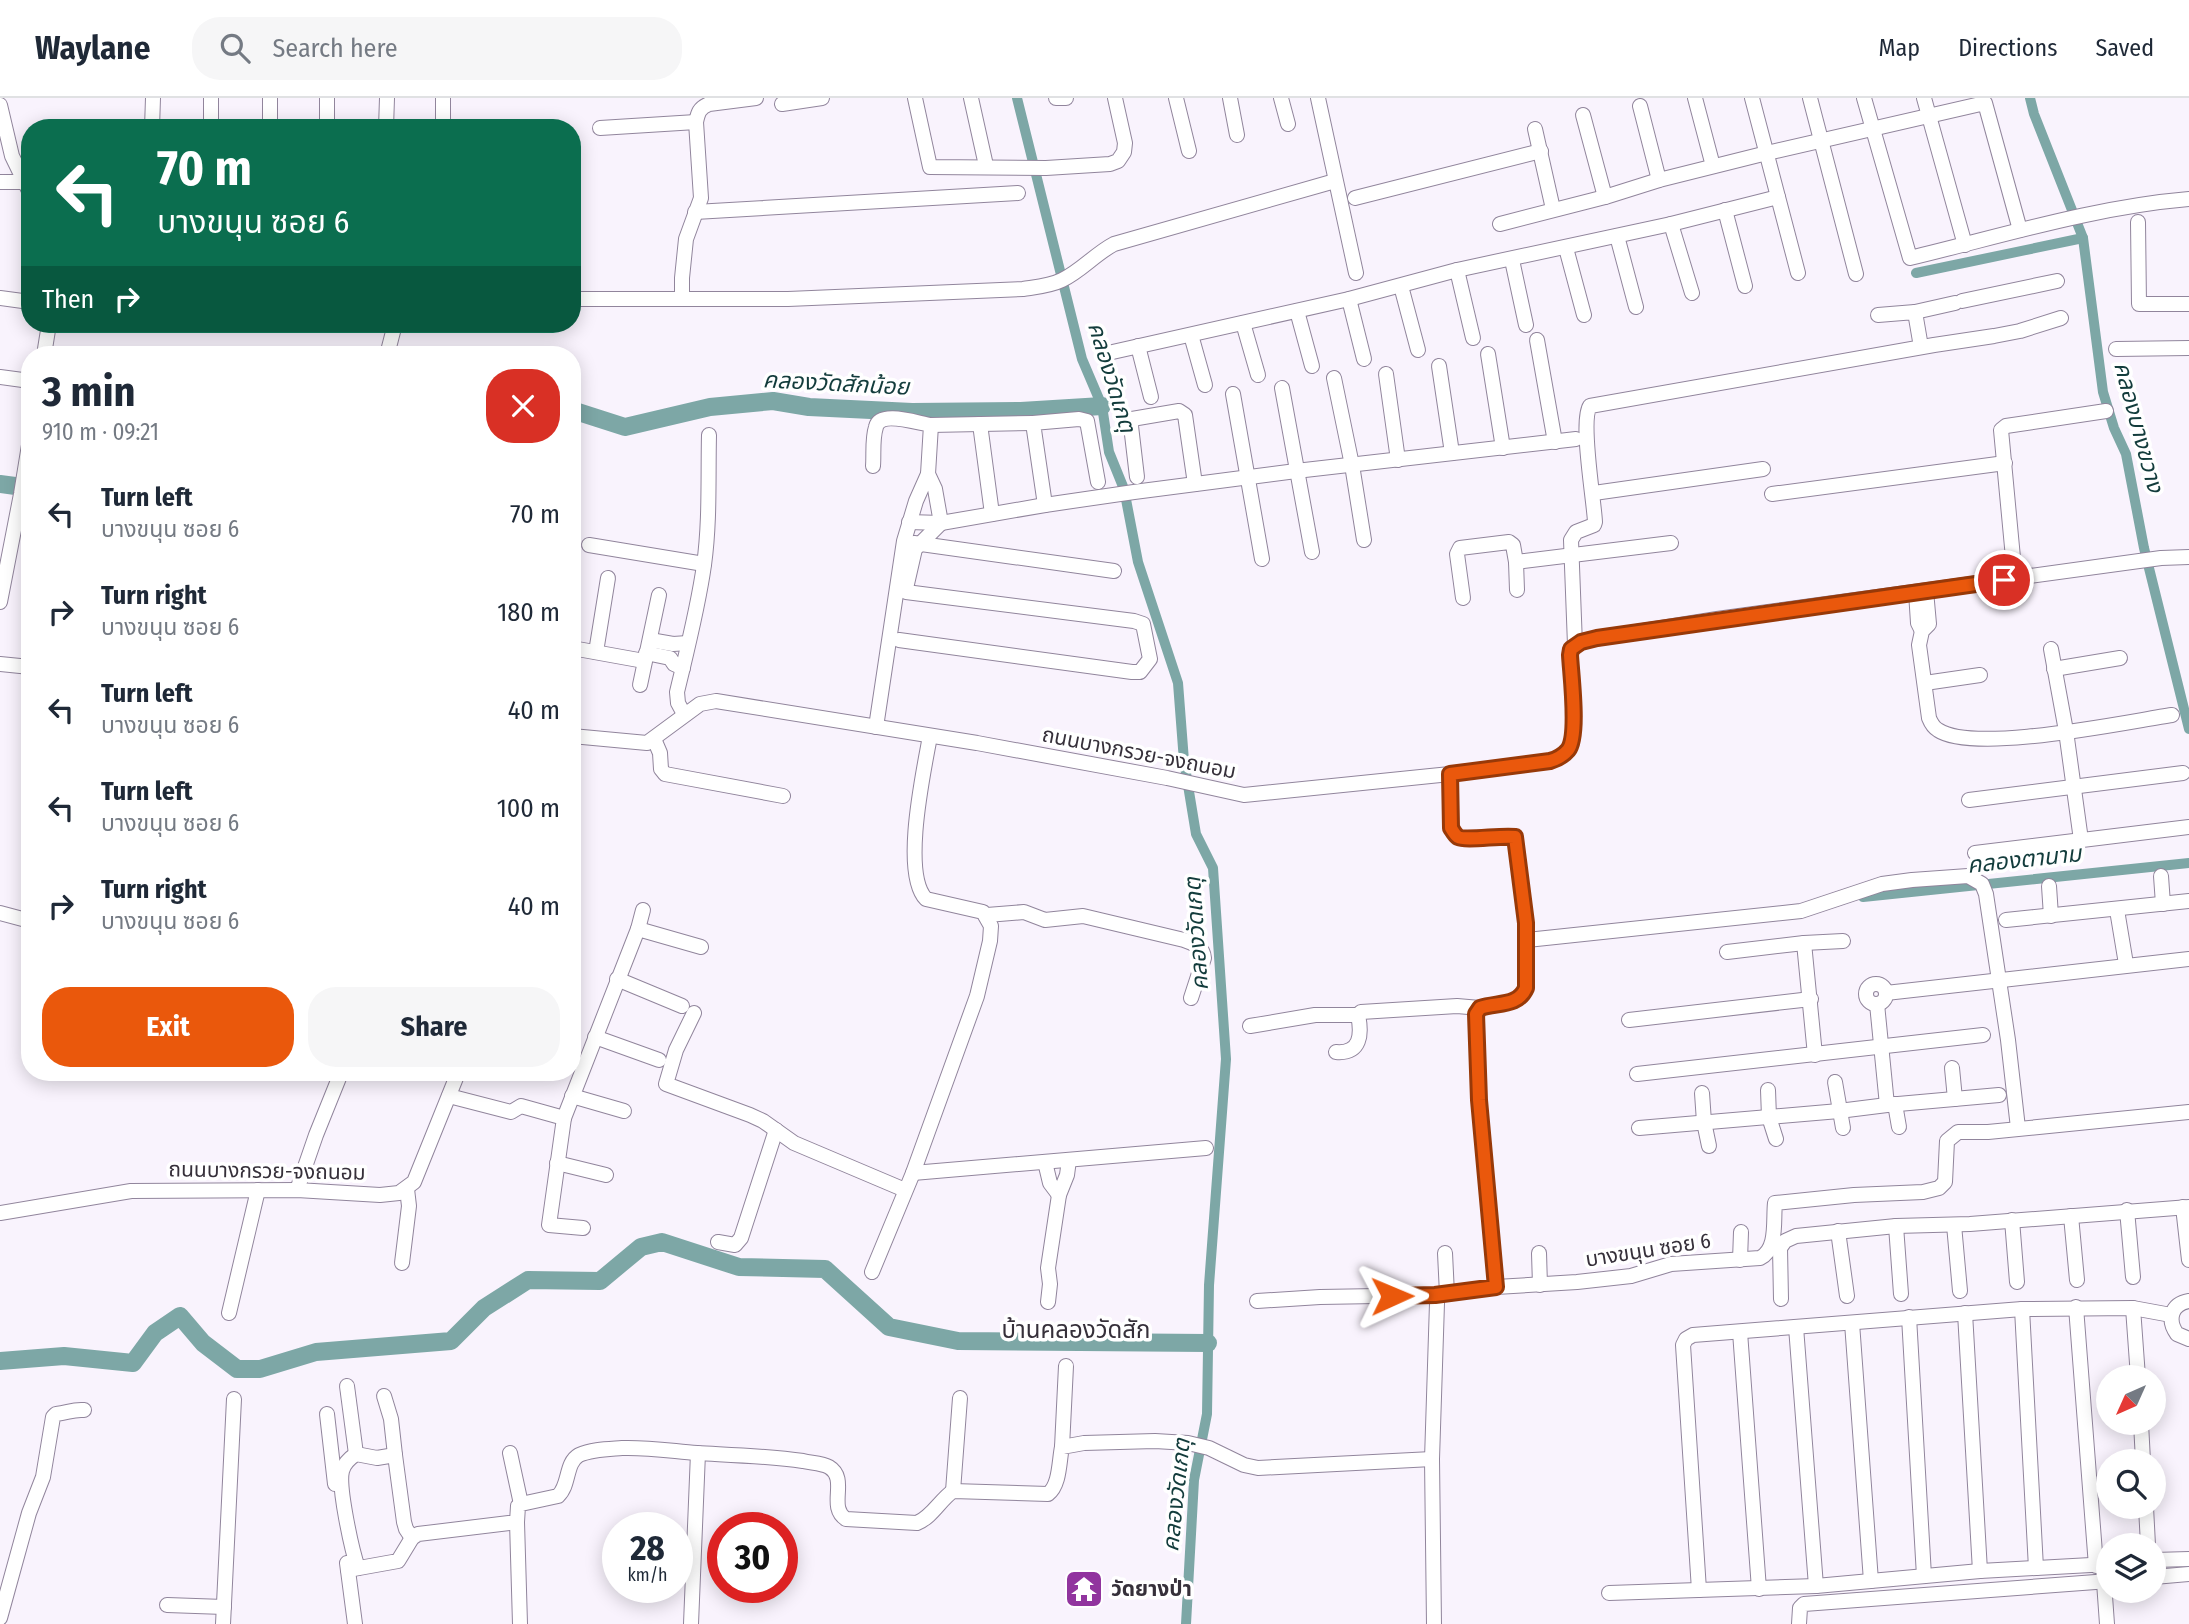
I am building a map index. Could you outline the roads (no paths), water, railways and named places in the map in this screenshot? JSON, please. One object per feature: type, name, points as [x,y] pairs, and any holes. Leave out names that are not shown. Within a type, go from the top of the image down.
[{"type":"street","points":[[152,119],[153,98]]},
{"type":"street","points":[[211,98],[211,119]]},
{"type":"street","points":[[270,98],[270,119]]},
{"type":"street","points":[[327,98],[327,119]]},
{"type":"street","points":[[386,119],[387,98]]},
{"type":"street","points":[[443,98],[443,119]]},
{"type":"street","points":[[682,299],[686,239],[701,198],[696,122],[698,113],[702,107],[756,98]]},
{"type":"street","points":[[782,104],[822,98]]},
{"type":"street","points":[[915,98],[930,167],[1013,169],[1118,162],[1124,152],[1125,143],[1115,98]]},
{"type":"street","points":[[971,98],[985,162]]},
{"type":"street","points":[[1056,98],[1066,98]]},
{"type":"street","points":[[1176,98],[1189,151]]},
{"type":"street","points":[[1230,98],[1237,135]]},
{"type":"street","points":[[1281,98],[1288,124]]},
{"type":"street","points":[[1318,98],[1356,273]]},
{"type":"street","points":[[1695,98],[1713,166]]},
{"type":"street","points":[[1752,98],[1798,273]]},
{"type":"street","points":[[1810,98],[1856,274]]},
{"type":"street","points":[[1864,98],[1910,258],[2122,208],[2189,199]]},
{"type":"street","points":[[1924,98],[1965,245]]},
{"type":"street","points":[[1500,225],[1713,166],[1985,103],[2025,229]]},
{"type":"street","points":[[0,105],[2,125],[21,175]]},
{"type":"street","points":[[1640,106],[1659,180]]},
{"type":"street","points":[[1583,115],[1605,197]]},
{"type":"street","points":[[600,128],[696,122]]},
{"type":"street","points":[[1535,130],[1553,209]]},
{"type":"street","points":[[1355,198],[1541,151]]},
{"type":"street","points":[[581,299],[722,301],[859,297],[1023,289],[1049,285],[1073,274],[1100,251],[1114,244],[1335,181]]},
{"type":"street","points":[[0,182],[21,186]]},
{"type":"street","points":[[695,212],[1018,193]]},
{"type":"street","points":[[1108,353],[1349,299],[1457,270],[1671,224],[1777,197]]},
{"type":"street","points":[[1725,210],[1745,286]]},
{"type":"street","points":[[2138,222],[2139,304],[2189,304]]},
{"type":"street","points":[[1671,224],[1692,292]]},
{"type":"street","points":[[1617,236],[1636,307]]},
{"type":"street","points":[[1566,248],[1584,315]]},
{"type":"street","points":[[1512,260],[1526,325]]},
{"type":"street","points":[[1457,270],[1473,338]]},
{"type":"street","points":[[1878,315],[1915,312],[2057,281]]},
{"type":"street","points":[[1401,286],[1418,350]]},
{"type":"street","points":[[0,298],[21,301]]},
{"type":"street","points":[[1349,299],[1364,359]]},
{"type":"street","points":[[1297,311],[1312,366]]},
{"type":"street","points":[[1915,312],[1921,347]]},
{"type":"street","points":[[2061,318],[2020,331],[1594,404],[1587,411],[1587,438],[1595,522],[1572,536],[1575,645],[1597,638],[2166,558],[2189,557]]},
{"type":"street","points":[[1243,323],[1258,375]]},
{"type":"street","points":[[1191,335],[1205,385]]},
{"type":"street","points":[[1537,341],[1555,442]]},
{"type":"street","points":[[1138,346],[1151,397]]},
{"type":"street","points":[[2116,349],[2189,348]]},
{"type":"street","points":[[1488,354],[1503,448]]},
{"type":"street","points":[[1439,366],[1452,453]]},
{"type":"street","points":[[1386,374],[1398,460]]},
{"type":"street","points":[[0,377],[21,380]]},
{"type":"street","points":[[1334,378],[1364,540]]},
{"type":"street","points":[[1282,388],[1312,552]]},
{"type":"street","points":[[1233,394],[1262,559]]},
{"type":"street","points":[[1135,485],[1132,419],[1178,411],[1185,415],[1195,484]]},
{"type":"street","points":[[2015,579],[2001,430],[2006,426],[2106,411]]},
{"type":"street","points":[[873,466],[876,427],[879,421],[886,417],[931,425],[1033,423],[1079,419],[1087,421],[1098,482]]},
{"type":"street","points":[[1033,423],[1045,505]]},
{"type":"street","points":[[980,424],[992,514]]},
{"type":"street","points":[[881,728],[902,596],[913,553],[909,522],[928,474],[931,425]]},
{"type":"street","points":[[684,714],[677,698],[704,564],[709,435]]},
{"type":"street","points":[[909,522],[941,523],[1105,497],[1135,485],[1195,484],[1576,439]]},
{"type":"street","points":[[1772,494],[2006,463]]},
{"type":"street","points":[[1594,493],[1763,469]]},
{"type":"street","points":[[928,474],[941,523]]},
{"type":"street","points":[[0,602],[21,495]]},
{"type":"street","points":[[912,542],[941,523]]},
{"type":"street","points":[[912,542],[1114,571]]},
{"type":"street","points":[[1463,598],[1457,554],[1460,548],[1509,542],[1513,545],[1516,562],[1517,590]]},
{"type":"street","points":[[1516,562],[1671,542]]},
{"type":"street","points":[[589,545],[704,564]]},
{"type":"street","points":[[596,652],[608,578]]},
{"type":"street","points":[[1921,592],[1918,623],[1922,631],[1919,653],[1929,718],[1939,732],[1964,738],[2000,740],[2172,715]]},
{"type":"street","points":[[640,685],[659,595]]},
{"type":"street","points":[[895,646],[1132,672],[1140,672],[1150,659],[1143,624],[1134,621],[902,596]]},
{"type":"street","points":[[581,650],[596,652],[671,651],[688,643]]},
{"type":"street","name":"ถนนบางกรวย-จงถนอม","points":[[654,739],[699,704],[716,701],[1167,778],[1244,795],[1450,774],[1550,761],[1568,751],[1574,730],[1570,655],[1575,645]]},
{"type":"street","points":[[2051,649],[2081,840]]},
{"type":"street","points":[[671,651],[674,664],[683,668]]},
{"type":"street","points":[[2054,669],[2120,658]]},
{"type":"street","points":[[0,664],[21,666]]},
{"type":"street","points":[[1924,683],[1980,675]]},
{"type":"street","points":[[872,1272],[914,1173],[977,996],[990,941],[991,926],[986,915],[978,910],[926,899],[919,886],[915,845],[916,821],[930,736]]},
{"type":"street","points":[[581,737],[636,743],[647,743],[654,739],[664,774],[783,796]]},
{"type":"street","points":[[1969,800],[2183,773]]},
{"type":"street","points":[[1250,1026],[1315,1015],[1357,1015],[1362,1012],[1457,1006],[1480,1008],[1510,1002],[1519,999],[1523,994],[1526,988],[1527,940],[1515,837],[1463,838],[1455,834],[1451,828],[1450,774]]},
{"type":"street","points":[[1975,853],[2189,827]]},
{"type":"street","points":[[1527,940],[1801,911],[1882,884],[1968,876],[1982,884],[1986,894],[2018,1128],[2189,1112]]},
{"type":"street","points":[[2161,876],[2163,904]]},
{"type":"street","points":[[2049,886],[2051,916]]},
{"type":"street","points":[[2006,920],[2189,901]]},
{"type":"street","points":[[581,1073],[643,910]]},
{"type":"street","points":[[2118,910],[2126,964]]},
{"type":"street","points":[[986,915],[1024,912],[1045,920],[1083,916],[1197,945],[1204,952],[1204,958],[1191,998]]},
{"type":"street","points":[[0,913],[21,919]]},
{"type":"street","points":[[638,929],[701,947]]},
{"type":"street","points":[[1727,952],[1843,941]]},
{"type":"street","points":[[1804,943],[1815,1055]]},
{"type":"street","points":[[1899,1127],[1891,1104],[1880,1046],[1881,999],[1998,980],[2189,959]]},
{"type":"street","points":[[617,979],[688,1009],[666,1084],[764,1121],[794,1143],[905,1190]]},
{"type":"street","points":[[1629,1020],[1811,999]]},
{"type":"street","points":[[1480,1008],[1476,1014],[1479,1100],[1496,1287]]},
{"type":"street","points":[[1336,1052],[1347,1052],[1359,1040],[1357,1015]]},
{"type":"street","points":[[1637,1074],[1983,1035]]},
{"type":"street","points":[[595,1037],[659,1060]]},
{"type":"street","points":[[1952,1068],[1955,1098]]},
{"type":"street","points":[[298,1189],[338,1081]]},
{"type":"street","points":[[402,1263],[409,1206],[407,1189],[414,1182],[455,1081]]},
{"type":"street","points":[[578,1081],[564,1118],[549,1225],[583,1228]]},
{"type":"street","points":[[1835,1082],[1843,1128]]},
{"type":"street","points":[[1768,1090],[1769,1117],[1776,1139]]},
{"type":"street","points":[[1702,1093],[1709,1146]]},
{"type":"street","points":[[1639,1128],[1999,1095]]},
{"type":"street","points":[[449,1096],[511,1112],[521,1106],[564,1118]]},
{"type":"street","points":[[572,1096],[624,1111]]},
{"type":"street","name":"บางขนุน ซอย 6","points":[[1257,1301],[1441,1294],[1631,1276],[1671,1264],[1760,1258],[1771,1246],[1775,1203],[1939,1188],[1945,1182],[1947,1141],[1953,1135],[1958,1132],[2018,1128]]},
{"type":"street","points":[[718,1242],[735,1245],[741,1238],[776,1130]]},
{"type":"street","points":[[914,1173],[1206,1148]]},
{"type":"street","points":[[1048,1302],[1048,1268],[1059,1195],[1067,1175],[1069,1160]]},
{"type":"street","points":[[1045,1162],[1050,1183],[1059,1195]]},
{"type":"street","points":[[557,1163],[606,1175]]},
{"type":"street","name":"ถนนบางกรวย-จงถนอม","points":[[0,1213],[131,1191],[298,1189],[380,1195],[399,1193],[407,1189]]},
{"type":"street","points":[[229,1313],[258,1190]]},
{"type":"street","points":[[1781,1299],[1779,1254],[1785,1241],[1796,1236],[1838,1231],[2186,1207],[2189,1260]]},
{"type":"street","points":[[2127,1210],[2133,1277]]},
{"type":"street","points":[[2071,1216],[2077,1280]]},
{"type":"street","points":[[2012,1220],[2017,1282]]},
{"type":"street","points":[[1954,1225],[1959,1291]]},
{"type":"street","points":[[1896,1226],[1901,1294]]},
{"type":"street","points":[[1838,1231],[1847,1296]]},
{"type":"street","points":[[1740,1260],[1741,1232]]},
{"type":"street","points":[[1434,1624],[1432,1459],[1437,1303],[1441,1294],[1445,1253]]},
{"type":"street","points":[[1539,1253],[1540,1285]]},
{"type":"street","points":[[2189,1301],[2178,1305],[2172,1315],[2173,1328],[2177,1334],[2189,1339]]},
{"type":"street","points":[[2076,1307],[2099,1533]]},
{"type":"street","points":[[1699,1590],[1683,1345],[1686,1339],[1693,1335],[2022,1309],[2133,1308],[2172,1315]]},
{"type":"street","points":[[2133,1308],[2137,1365]]},
{"type":"street","points":[[2022,1309],[2036,1568]]},
{"type":"street","points":[[1965,1313],[1980,1571]]},
{"type":"street","points":[[1909,1317],[1924,1576]]},
{"type":"street","points":[[1852,1323],[1871,1581]]},
{"type":"street","points":[[1796,1327],[1816,1586]]},
{"type":"street","points":[[1740,1332],[1759,1589]]},
{"type":"street","points":[[520,1624],[517,1510],[521,1504],[558,1496],[566,1486],[573,1461],[580,1455],[624,1448],[769,1456],[829,1467],[838,1478],[839,1513],[846,1519],[917,1523],[927,1518],[953,1491],[1052,1492],[1062,1447],[1066,1366]]},
{"type":"street","points":[[347,1386],[356,1454]]},
{"type":"street","points":[[383,1396],[391,1419],[406,1529],[412,1538]]},
{"type":"street","points":[[953,1491],[960,1398]]},
{"type":"street","points":[[223,1624],[234,1399]]},
{"type":"street","points":[[0,1618],[29,1513],[43,1477],[53,1417],[73,1409],[84,1410]]},
{"type":"street","points":[[327,1414],[353,1569]]},
{"type":"street","points":[[1062,1447],[1084,1443],[1188,1443],[1209,1448],[1251,1468],[1432,1459]]},
{"type":"street","points":[[510,1453],[521,1504]]},
{"type":"street","points":[[691,1624],[698,1453]]},
{"type":"street","points":[[356,1454],[377,1458],[395,1455]]},
{"type":"street","points":[[355,1624],[353,1569],[341,1477],[344,1465],[356,1454]]},
{"type":"street","points":[[353,1569],[398,1561],[412,1538],[418,1534],[517,1522]]},
{"type":"street","points":[[2166,1560],[2189,1559]]},
{"type":"street","points":[[1609,1593],[1816,1586],[1980,1571],[2096,1565]]},
{"type":"street","points":[[2166,1576],[2189,1574]]},
{"type":"street","points":[[1799,1624],[1800,1608],[1804,1604],[2096,1582]]},
{"type":"street","points":[[2107,1603],[2107,1624]]},
{"type":"street","points":[[167,1605],[224,1607]]},
{"type":"waterway","name":"คลองวัดเกตุ","points":[[1017,98],[1082,359],[1102,406],[1109,452],[1124,489],[1138,562],[1178,683],[1184,761],[1196,834],[1213,868],[1226,1059],[1209,1285],[1207,1414],[1194,1480],[1186,1624]]},
{"type":"waterway","name":"คลองบางขวาง","points":[[2030,98],[2083,238],[2103,392],[2114,428],[2126,454],[2144,548],[2189,729]]},
{"type":"waterway","points":[[1916,273],[2083,238]]},
{"type":"waterway","name":"คลองวัดสักน้อย","points":[[581,413],[625,427],[710,407],[773,401],[809,407],[912,412],[1021,411],[1102,406]]},
{"type":"waterway","name":"คลองวัดสักน้อย","points":[[0,484],[21,487]]},
{"type":"waterway","name":"คลองตานาม","points":[[1863,897],[2189,863]]},
{"type":"waterway","points":[[0,1361],[64,1356],[133,1363],[155,1333],[180,1316],[203,1343],[237,1369],[260,1369],[316,1352],[451,1341],[484,1308],[528,1280],[600,1281],[641,1247],[662,1242],[739,1267],[825,1269],[889,1327],[958,1341],[1208,1343]]},
{"type":"place","name":"วัดยางป่า","points":[[1084,1589]]},
{"type":"district","name":"บ้านคลองวัดสัก","points":[[1076,1330]]}]
